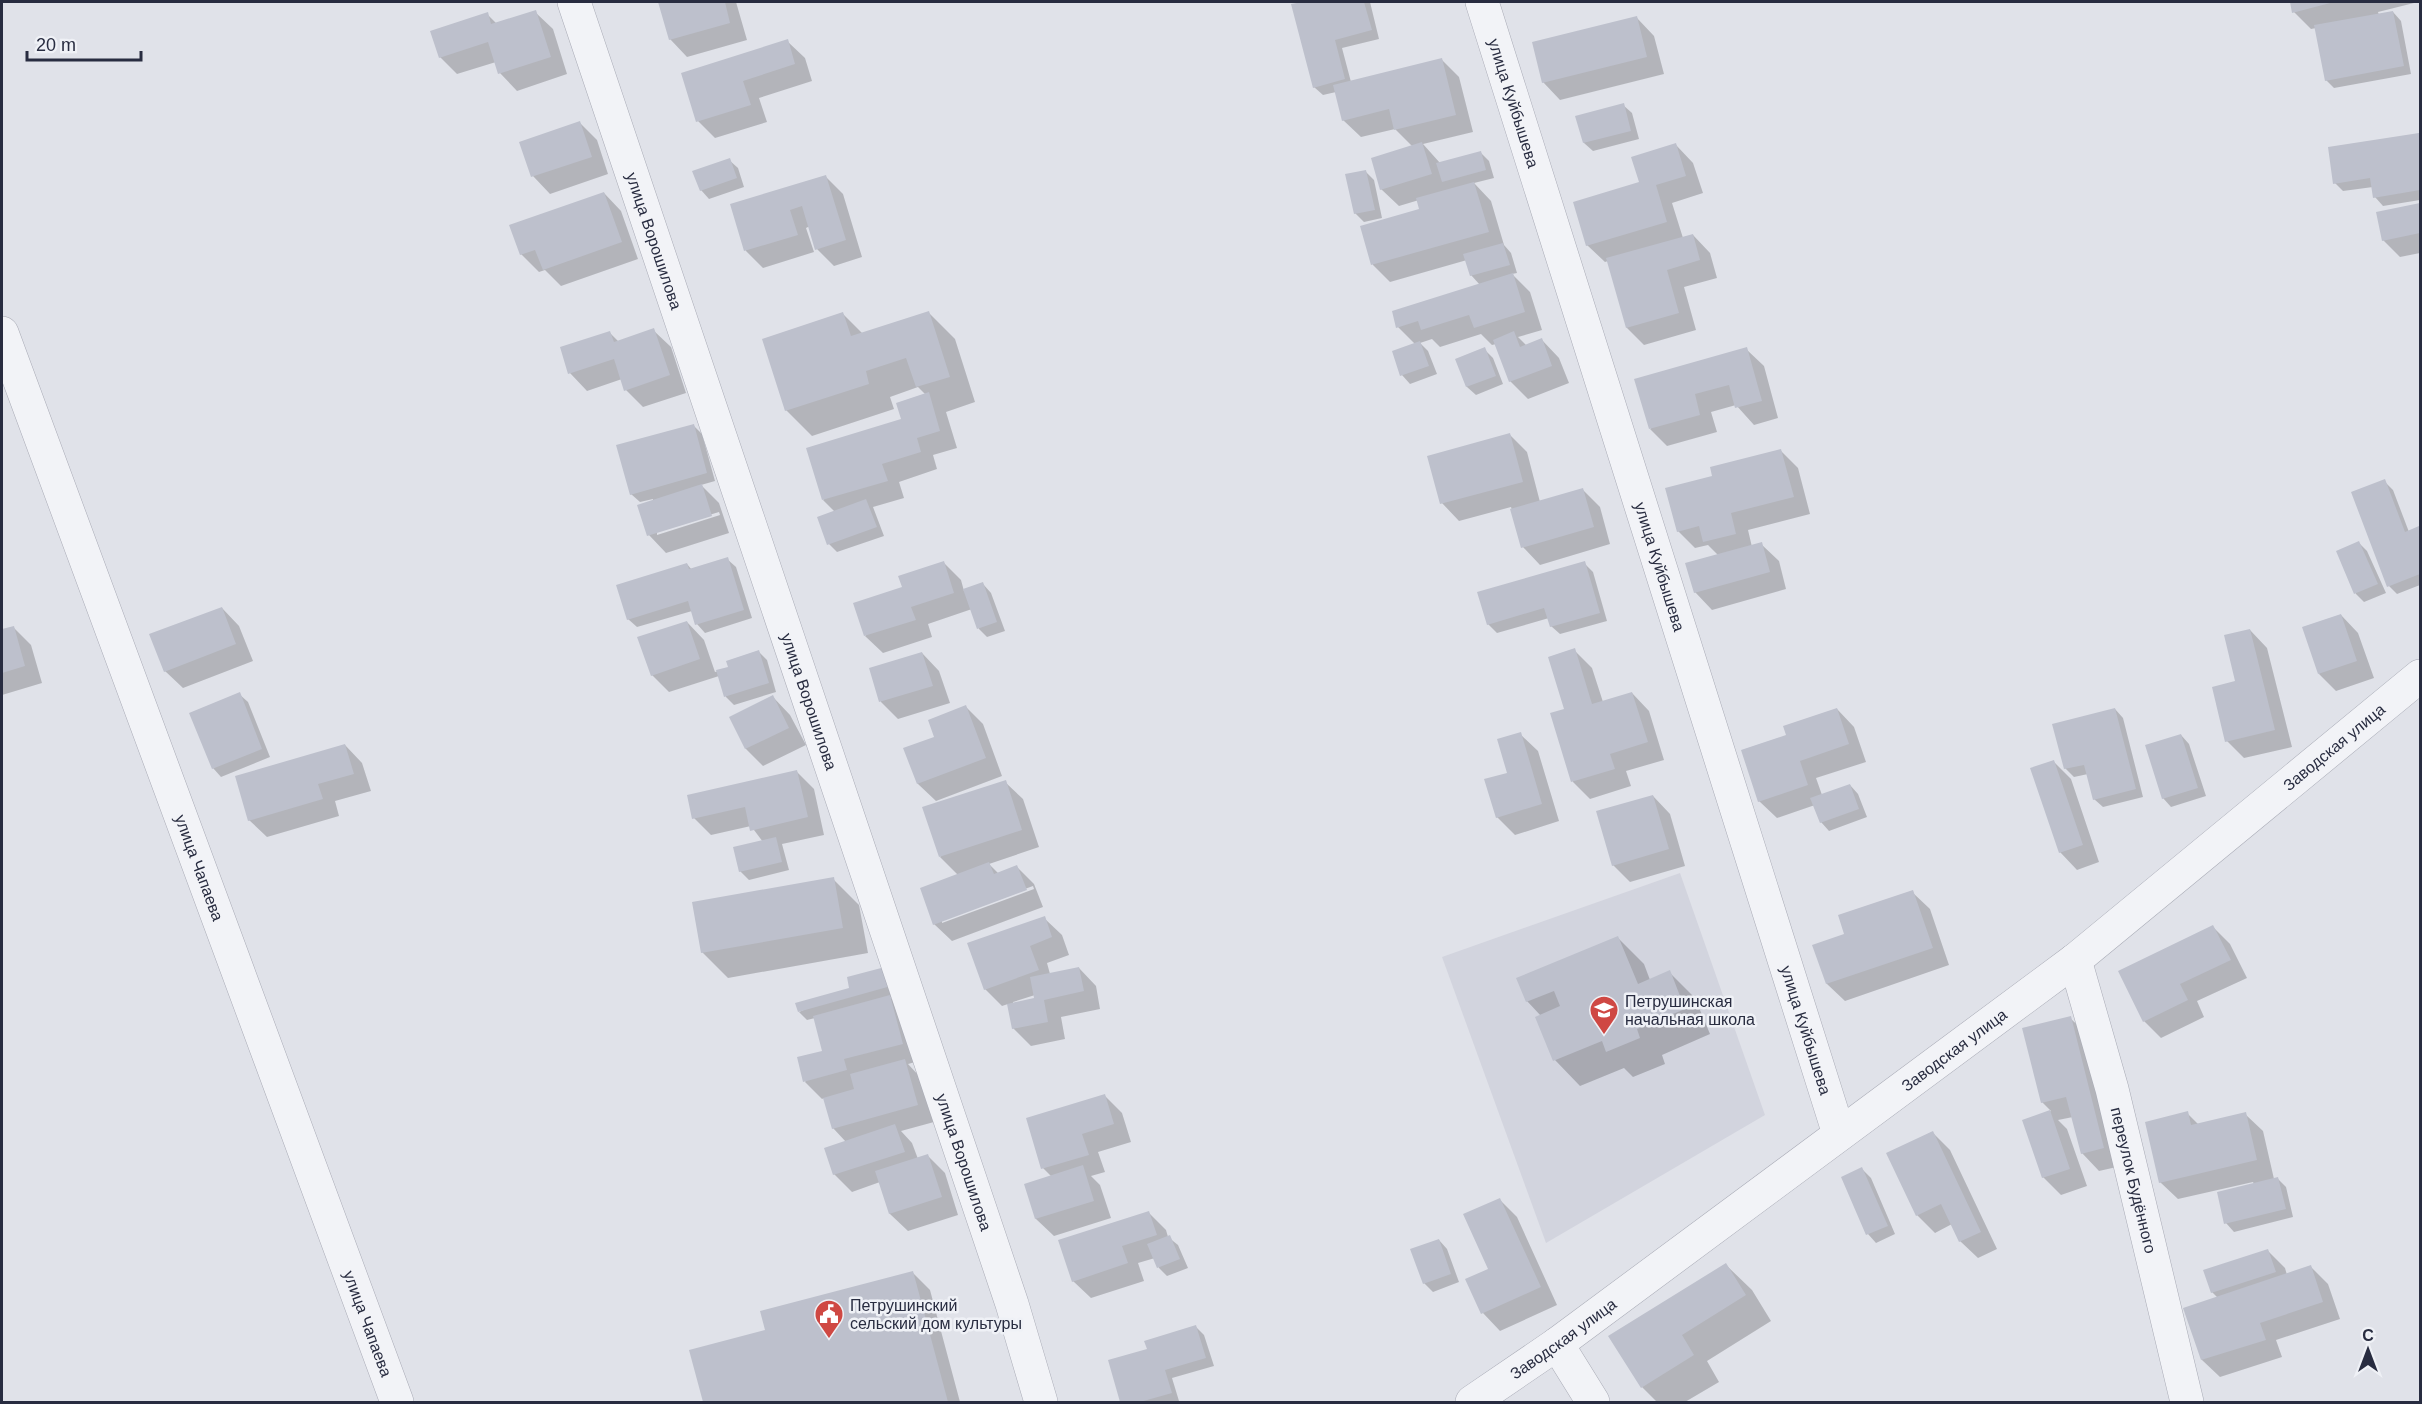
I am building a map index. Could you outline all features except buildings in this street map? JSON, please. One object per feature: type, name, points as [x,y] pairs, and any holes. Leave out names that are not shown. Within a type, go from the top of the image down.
[{"type":"street","name":"улица Ворошилова","points":[[574,2],[1008,1293],[1041,1402]]},
{"type":"street","name":"улица Куйбышева","points":[[1482,2],[1839,1134]]},
{"type":"street","name":"улица Чапаева","points":[[2,333],[397,1402]]},
{"type":"street","name":"Заводская улица","points":[[1472,1402],[1557,1344],[2075,960],[2421,676]]},
{"type":"street","name":"переулок Будённого","points":[[2075,960],[2112,1089],[2187,1402]]},
{"type":"street","points":[[1557,1344],[1593,1402]]},
{"type":"shaded area","name":"Петрушинская начальная школа","points":[[1680,873],[1765,1115],[1546,1243],[1442,957]]},
{"type":"place","name":"Петрушинская начальная школа","points":[[1604,1036]]},
{"type":"place","name":"Петрушинский сельский дом культуры","points":[[829,1340]]}]
